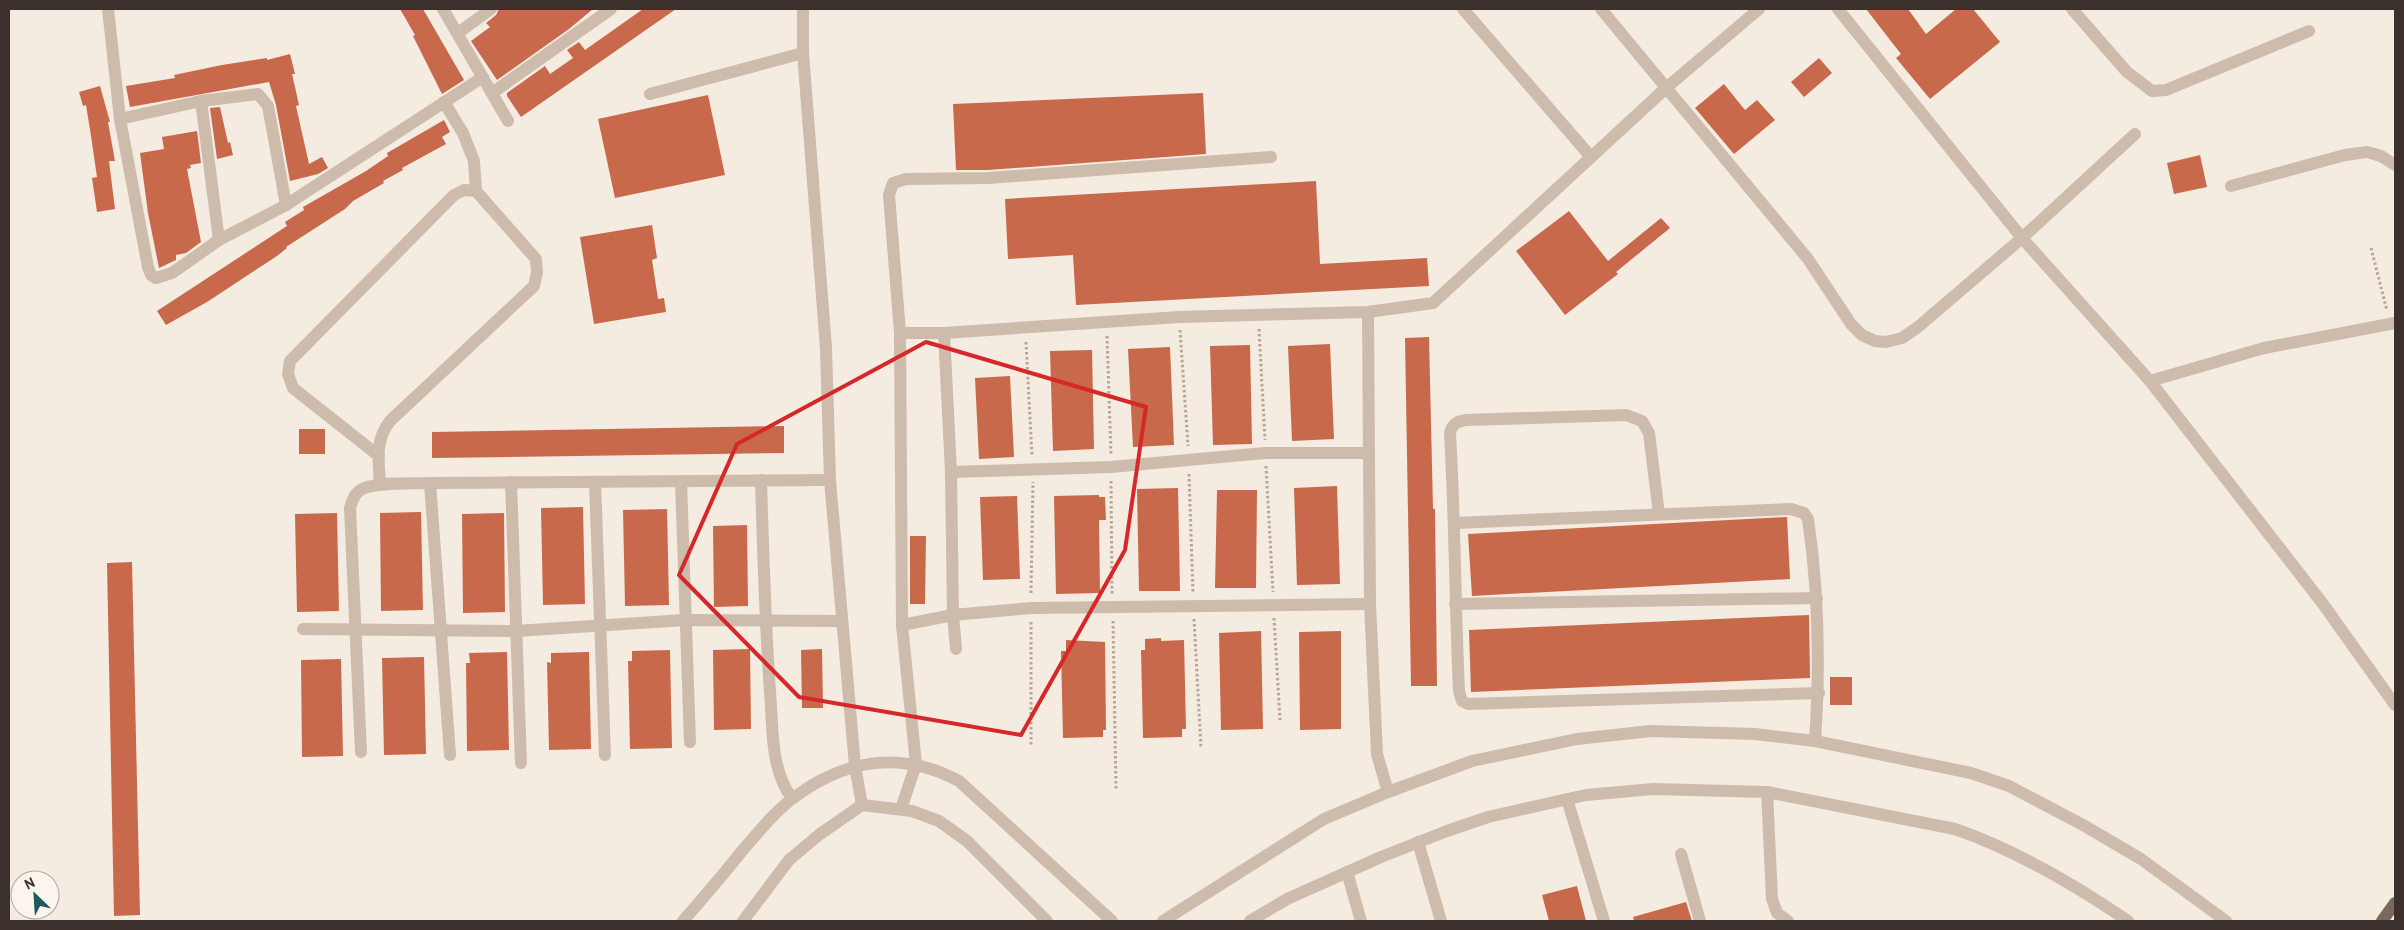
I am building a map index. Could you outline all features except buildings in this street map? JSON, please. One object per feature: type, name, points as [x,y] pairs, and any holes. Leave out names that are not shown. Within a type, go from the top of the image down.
[{"type":"street","points":[[108,9],[120,119],[151,275],[156,278],[172,273],[219,240],[286,205],[483,77]]},
{"type":"street","points":[[444,9],[508,121]]},
{"type":"street","points":[[458,33],[491,9]]},
{"type":"street","points":[[492,93],[611,9]]},
{"type":"street","points":[[803,9],[803,53],[826,348],[830,480],[855,766],[862,805]]},
{"type":"street","points":[[1463,9],[1591,157]]},
{"type":"street","points":[[1601,9],[1808,259],[1851,324],[1862,335],[1874,341],[1886,342],[1902,338],[1918,327],[2022,238],[2135,134]]},
{"type":"street","points":[[900,333],[944,333],[1106,320],[1258,313],[1368,312],[1433,303],[1666,88],[1759,9]]},
{"type":"street","points":[[1838,9],[2022,238],[2150,381],[2323,604],[2395,705]]},
{"type":"street","points":[[2072,9],[2127,72],[2152,91],[2166,90],[2309,31]]},
{"type":"street","points":[[650,94],[803,53]]},
{"type":"street","points":[[120,119],[201,101],[258,94],[268,106],[286,205]]},
{"type":"street","points":[[201,101],[219,240]]},
{"type":"street","points":[[380,485],[379,456],[382,433],[390,420],[534,286],[538,272],[536,259],[476,191],[471,154],[464,133],[444,102]]},
{"type":"street","points":[[2231,186],[2345,155],[2367,152],[2381,156],[2395,165]]},
{"type":"street","points":[[901,809],[916,764],[902,625],[900,333],[889,195],[893,183],[898,180],[988,178],[1271,157]]},
{"type":"street","points":[[379,456],[293,388],[288,374],[290,361],[454,195],[464,190],[476,191]]},
{"type":"street","points":[[1368,312],[1370,604],[1377,754],[1388,792]]},
{"type":"street","points":[[2150,381],[2264,348],[2393,323]]},
{"type":"street","points":[[944,333],[951,472],[953,615],[956,649]]},
{"type":"street","points":[[1659,514],[1649,433],[1642,421],[1626,414],[1458,421],[1452,427],[1450,433],[1455,523],[1454,604],[1459,691],[1462,701],[1468,704],[1818,694]]},
{"type":"street","points":[[951,472],[1111,466],[1265,453],[1369,453]]},
{"type":"street","points":[[681,480],[690,742]]},
{"type":"street","points":[[761,480],[764,620],[778,764],[780,778],[792,798]]},
{"type":"street","points":[[361,752],[350,508],[353,498],[361,489],[380,485],[430,483],[830,480]]},
{"type":"street","points":[[510,482],[521,763]]},
{"type":"street","points":[[595,482],[605,755]]},
{"type":"street","points":[[430,483],[450,756]]},
{"type":"street","points":[[1455,523],[1798,510],[1808,519],[1817,598],[1818,694],[1815,741]]},
{"type":"street","points":[[1454,604],[1817,598]]},
{"type":"street","points":[[902,625],[953,615],[1031,608],[1370,604]]},
{"type":"street","points":[[303,629],[516,631],[685,620],[841,621]]},
{"type":"street","points":[[1163,921],[1324,819],[1388,792],[1472,761],[1577,738],[1651,731],[1755,734],[1815,741],[1971,773],[2009,786],[2083,825],[2140,859],[2226,921]]},
{"type":"street","points":[[683,921],[770,820],[792,798],[824,780],[855,766],[875,761],[897,761],[916,764],[942,771],[960,781],[1112,921]]},
{"type":"street","points":[[1250,921],[1286,899],[1347,872],[1418,842],[1488,817],[1567,799],[1653,789],[1767,792],[1947,827],[1985,839],[2054,875],[2128,921]]},
{"type":"street","points":[[1767,792],[1772,899],[1777,913],[1788,921]]},
{"type":"street","points":[[1567,799],[1604,921]]},
{"type":"street","points":[[742,921],[789,860],[820,834],[862,805],[912,811],[939,821],[967,841],[1047,921]]},
{"type":"street","points":[[1418,842],[1441,921]]},
{"type":"street","points":[[1681,854],[1700,921]]},
{"type":"street","points":[[1347,872],[1361,921]]},
{"type":"path","points":[[2371,248],[2393,323]]},
{"type":"path","points":[[1258,313],[1280,720]]},
{"type":"path","points":[[1179,317],[1189,460],[1193,606],[1201,747]]},
{"type":"path","points":[[1106,320],[1111,466],[1116,788]]},
{"type":"path","points":[[1026,327],[1033,469],[1031,745]]},
{"type":"highlighted area","points":[[926,342],[1146,407],[1125,550],[1021,735],[799,697],[679,575],[737,444]]}]
